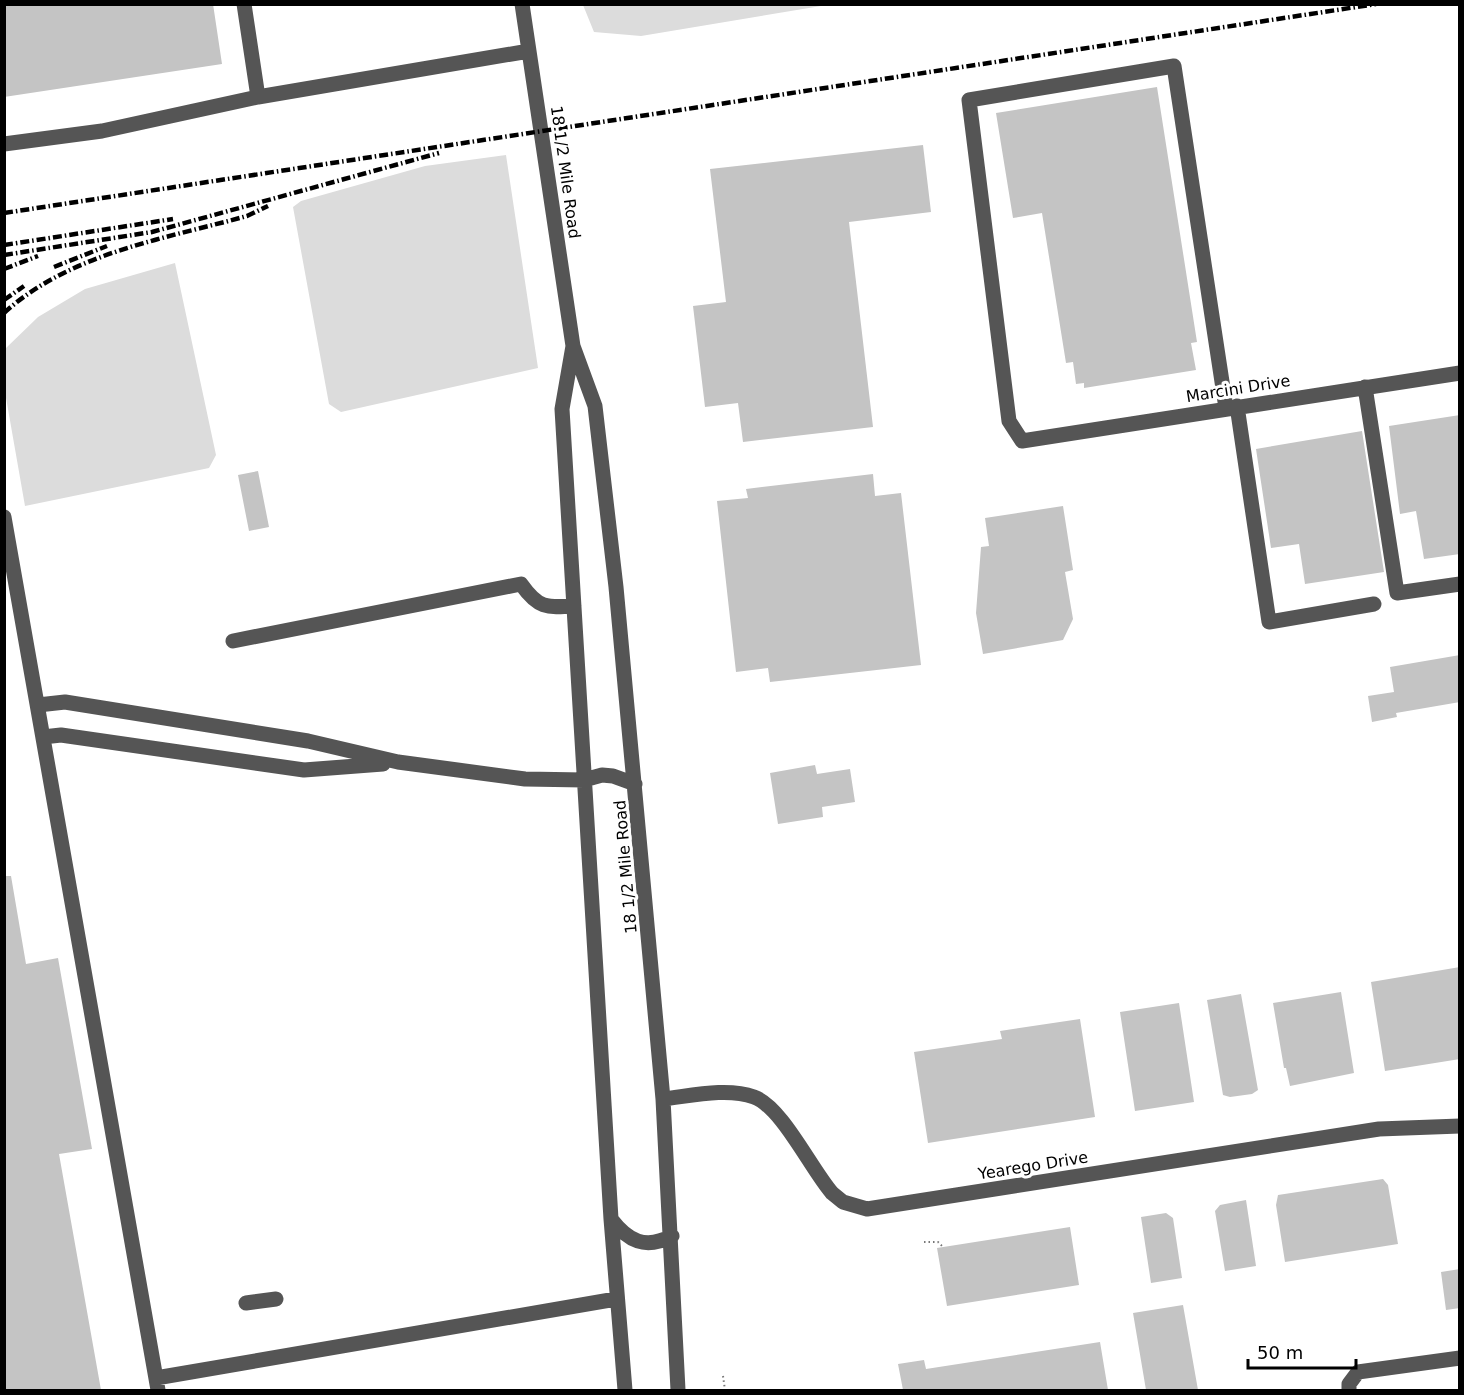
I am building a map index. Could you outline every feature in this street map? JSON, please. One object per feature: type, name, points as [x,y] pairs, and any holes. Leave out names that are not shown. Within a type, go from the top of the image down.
[{"type":"street","points":[[244,4],[258,97]]},
{"type":"street","name":"18 1/2 Mile Road","points":[[522,4],[573,346],[595,406],[635,784],[663,1099],[672,1236],[678,1390]]},
{"type":"street","points":[[4,144],[102,131],[258,97],[529,51]]},
{"type":"street","name":"Marcini Drive","points":[[1231,407],[1174,66],[969,100],[1009,421],[1022,441],[1460,373]]},
{"type":"street","name":"18 1/2 Mile Road","points":[[573,346],[562,409],[616,1299],[625,1390]]},
{"type":"street","points":[[1365,387],[1397,593],[1460,584]]},
{"type":"street","points":[[1231,407],[1269,622],[1374,604]]},
{"type":"street","points":[[4,517],[10,584],[38,705],[157,1384],[616,1299]]},
{"type":"street","points":[[234,641],[521,584],[530,597],[546,608],[574,606]]},
{"type":"street","points":[[38,705],[65,702],[308,741],[398,762],[505,777],[584,780],[602,775],[613,776],[635,784]]},
{"type":"street","points":[[43,737],[61,735],[304,770],[398,762]]},
{"type":"street","name":"Yearego Drive","points":[[663,1099],[722,1094],[755,1097],[769,1106],[780,1118],[832,1193],[843,1202],[867,1209],[1378,1129],[1460,1126]]},
{"type":"street","points":[[611,1219],[629,1239],[640,1243],[651,1244],[672,1236]]},
{"type":"street","points":[[246,1303],[276,1299]]},
{"type":"street","points":[[1349,1390],[1349,1384],[1358,1372],[1460,1358]]},
{"type":"path","points":[[924,1242],[938,1242],[943,1247]]},
{"type":"path","points":[[723,1376],[725,1390]]},
{"type":"shaded area","points":[[583,5],[827,5],[641,36],[594,32]]},
{"type":"shaded area","points":[[506,155],[538,368],[341,412],[329,404],[293,207],[301,201],[425,166]]},
{"type":"shaded area","points":[[175,263],[216,455],[209,468],[25,506],[5,392],[5,349],[38,317],[85,289]]},
{"type":"building","points":[[4,4],[213,4],[222,64],[4,97]]},
{"type":"building","points":[[1157,87],[1197,342],[1191,343],[1196,370],[1084,388],[1084,383],[1076,384],[1073,362],[1066,363],[1042,213],[1013,218],[996,113]]},
{"type":"building","points":[[923,145],[931,212],[849,222],[873,427],[743,442],[738,403],[705,407],[693,306],[726,302],[710,169]]},
{"type":"building","points":[[1460,415],[1460,554],[1424,559],[1416,511],[1400,514],[1389,426]]},
{"type":"building","points":[[1362,431],[1384,572],[1305,584],[1299,544],[1271,548],[1256,449]]},
{"type":"building","points":[[258,471],[269,527],[249,531],[238,475]]},
{"type":"building","points":[[873,474],[875,496],[901,493],[921,665],[770,682],[768,668],[736,672],[717,501],[748,498],[746,489]]},
{"type":"building","points":[[1063,506],[1073,570],[1065,572],[1073,619],[1063,640],[983,654],[976,613],[981,547],[989,546],[985,518]]},
{"type":"building","points":[[1460,655],[1460,702],[1396,713],[1397,717],[1372,722],[1368,696],[1394,692],[1390,667]]},
{"type":"building","points":[[815,765],[817,774],[850,769],[855,802],[822,807],[823,817],[778,824],[770,773]]},
{"type":"building","points":[[4,876],[11,876],[26,964],[58,958],[92,1149],[59,1154],[101,1390],[4,1390]]},
{"type":"building","points":[[1460,967],[1460,1059],[1385,1071],[1371,982]]},
{"type":"building","points":[[1341,992],[1354,1073],[1290,1086],[1286,1068],[1284,1068],[1273,1003]]},
{"type":"building","points":[[1241,994],[1258,1090],[1252,1094],[1230,1097],[1223,1095],[1207,1000]]},
{"type":"building","points":[[1179,1003],[1194,1102],[1135,1111],[1120,1012]]},
{"type":"building","points":[[1080,1019],[1095,1117],[928,1143],[914,1052],[1002,1039],[1000,1031]]},
{"type":"building","points":[[1383,1179],[1388,1185],[1398,1244],[1285,1262],[1276,1205],[1278,1195]]},
{"type":"building","points":[[1246,1200],[1256,1266],[1225,1271],[1215,1211],[1220,1205]]},
{"type":"building","points":[[1166,1213],[1173,1218],[1182,1278],[1151,1283],[1141,1217]]},
{"type":"building","points":[[1070,1227],[1079,1285],[947,1306],[937,1248]]},
{"type":"building","points":[[1460,1269],[1460,1308],[1446,1310],[1441,1272]]},
{"type":"building","points":[[1183,1305],[1198,1390],[1146,1390],[1133,1313]]},
{"type":"building","points":[[1100,1342],[1108,1390],[903,1390],[898,1364],[924,1360],[926,1369]]},
{"type":"railway","points":[[4,213],[1376,4]]},
{"type":"railway","points":[[4,255],[152,232],[439,153]]},
{"type":"railway","points":[[4,313],[30,293],[88,262],[151,241],[247,216],[268,206]]},
{"type":"railway","points":[[4,245],[173,219]]},
{"type":"railway","points":[[54,267],[107,246]]},
{"type":"railway","points":[[4,269],[38,256]]},
{"type":"railway","points":[[4,300],[24,286]]}]
